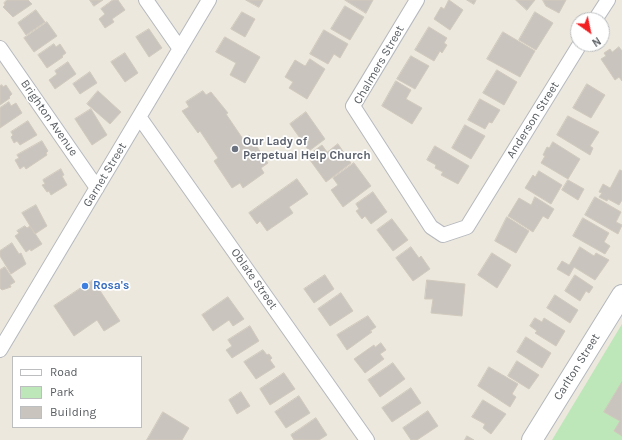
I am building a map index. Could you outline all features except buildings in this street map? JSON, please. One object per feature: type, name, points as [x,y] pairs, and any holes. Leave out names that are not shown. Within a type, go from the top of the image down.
[{"type":"main road","name":"Carlton Street","points":[[532,440],[622,295]]},
{"type":"street","points":[[146,0],[180,49]]},
{"type":"street","name":"Garnet Street","points":[[0,350],[4,332],[97,188],[209,0]]},
{"type":"street","name":"Chalmers Street","points":[[417,0],[353,106],[431,227],[443,235],[467,227],[486,196]]},
{"type":"street","points":[[600,12],[608,0]]},
{"type":"street","name":"Brighton Avenue","points":[[0,48],[97,188]]},
{"type":"street","name":"Anderson Street","points":[[486,196],[575,52]]},
{"type":"street","name":"Oblate Street","points":[[140,118],[367,440]]},
{"type":"green space","points":[[622,324],[622,440],[552,440]]},
{"type":"place","name":"Our Lady of Perpetual Help Church","points":[[235,149]]},
{"type":"place","name":"Rosa's","points":[[85,286]]}]
